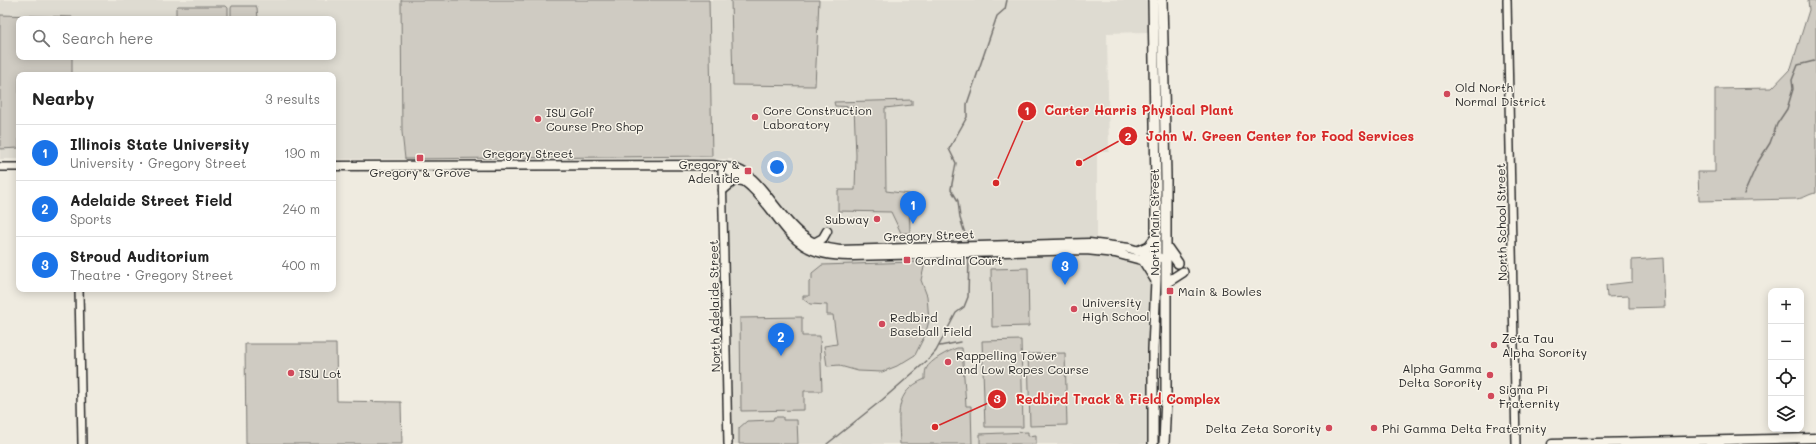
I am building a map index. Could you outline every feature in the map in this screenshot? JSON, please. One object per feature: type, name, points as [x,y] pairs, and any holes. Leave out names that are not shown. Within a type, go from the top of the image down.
[{"type":"main road","name":"North Main Street","points":[[1153,0],[1156,238],[1156,280],[1153,335],[1153,444]]},
{"type":"main road","name":"North Main Street","points":[[1162,0],[1166,123],[1166,397],[1164,444]]},
{"type":"main road","name":"Gregory Street","points":[[336,166],[705,164],[736,169],[749,176],[800,235],[823,247],[840,250],[1089,243],[1116,246],[1138,251],[1156,260]]},
{"type":"main road","name":"Gregory Street","points":[[722,167],[751,187],[794,238],[809,249],[823,254],[852,256],[1086,250],[1115,253],[1143,260],[1166,259]]},
{"type":"main road","points":[[723,190],[735,180],[744,181]]},
{"type":"main road","points":[[814,243],[823,238],[827,232]]},
{"type":"main road","points":[[1138,251],[1149,246],[1156,238]]},
{"type":"main road","points":[[1166,246],[1178,263]]},
{"type":"main road","points":[[1143,260],[1156,280]]},
{"type":"main road","points":[[1166,283],[1183,272]]},
{"type":"main road","points":[[1552,444],[1816,438]]},
{"type":"street","name":"North School Street","points":[[1507,0],[1516,444]]},
{"type":"street","points":[[0,167],[16,166]]},
{"type":"street","name":"North Adelaide Street","points":[[722,167],[728,444]]},
{"type":"street","points":[[79,292],[82,444]]},
{"type":"shaded area","points":[[0,0],[1147,0],[1148,32],[1107,33],[1109,152],[1097,152],[1097,255],[1130,260],[1143,265],[1151,276],[1153,444],[733,444],[728,195],[732,159],[336,159],[336,72],[16,72],[16,159],[0,159]]},
{"type":"shaded area","points":[[401,0],[709,0],[712,156],[405,159],[402,132]]},
{"type":"shaded area","points":[[731,0],[819,0],[815,86],[733,85]]},
{"type":"shaded area","points":[[1808,0],[1816,0],[1816,193],[1796,199],[1699,201],[1698,172],[1715,172],[1715,89],[1772,88],[1791,68],[1809,10]]},
{"type":"shaded area","points":[[178,6],[226,6],[228,8],[228,16],[176,16],[176,8]]},
{"type":"shaded area","points":[[232,6],[256,6],[258,16],[231,16]]},
{"type":"shaded area","points":[[0,15],[36,16],[16,16],[16,60],[72,60],[72,72],[16,72],[16,148],[0,149]]},
{"type":"shaded area","points":[[912,100],[912,105],[885,108],[886,191],[909,194],[910,233],[901,233],[891,212],[838,211],[838,190],[855,190],[856,155],[854,107],[835,106],[834,102]]},
{"type":"shaded area","points":[[1663,258],[1665,307],[1629,308],[1629,296],[1607,297],[1606,285],[1632,282],[1632,260]]},
{"type":"shaded area","name":"Redbird Baseball Field","points":[[925,263],[921,280],[927,296],[929,321],[925,335],[915,355],[897,366],[882,372],[858,371],[840,365],[827,366],[824,346],[837,344],[833,315],[827,315],[827,305],[810,304],[803,299],[803,296],[809,296],[809,282],[812,279],[812,273],[822,265]]},
{"type":"shaded area","points":[[1028,268],[1029,326],[992,327],[991,269]]},
{"type":"shaded area","points":[[802,317],[802,336],[820,336],[822,391],[804,391],[804,410],[741,411],[740,318]]},
{"type":"shaded area","points":[[1021,340],[1023,427],[985,427],[982,341]]},
{"type":"shaded area","name":"ISU Lot","points":[[245,344],[336,344],[337,401],[401,402],[402,444],[246,444]]},
{"type":"shaded area","points":[[957,348],[962,348],[966,406],[971,406],[972,444],[900,444],[900,406],[907,391],[915,384],[925,379],[926,369],[931,362]]},
{"type":"shaded area","points":[[1065,353],[1067,425],[1030,426],[1028,354]]},
{"type":"shaded area","points":[[774,417],[783,417],[783,420],[797,420],[798,444],[739,444],[739,428],[747,421],[773,420]]},
{"type":"shaded area","points":[[1028,432],[1028,436],[1036,435],[1036,444],[980,444],[980,434]]},
{"type":"waterway","points":[[968,243],[960,218],[958,201],[951,189],[956,163],[949,149],[967,117],[967,104],[997,16],[1005,9],[1007,0]]},
{"type":"waterway","points":[[1744,194],[1758,162],[1770,143],[1777,124],[1787,109],[1793,89],[1792,80],[1798,65],[1814,61]]},
{"type":"waterway","points":[[827,444],[882,400],[929,359],[936,351],[956,313],[964,307],[968,297],[969,257]]},
{"type":"waterway","points":[[940,346],[960,342]]},
{"type":"place","name":"Old North Normal District","points":[[1447,94]]},
{"type":"place","name":"Core Construction Laboratory","points":[[755,117]]},
{"type":"place","name":"ISU Golf Course Pro Shop","points":[[538,119]]},
{"type":"place","name":"Gregory & Grove","points":[[420,158]]},
{"type":"place","name":"John W. Green Center for Food Services","points":[[1079,163]]},
{"type":"place","name":"Gregory & Adelaide","points":[[748,171]]},
{"type":"place","name":"Carter Harris Physical Plant","points":[[996,183]]},
{"type":"place","name":"Subway","points":[[877,219]]},
{"type":"place","name":"Illinois State University","points":[[913,224]]},
{"type":"place","name":"Cardinal Court","points":[[907,260]]},
{"type":"place","name":"Stroud Auditorium","points":[[1065,285]]},
{"type":"place","name":"Main & Bowles","points":[[1170,291]]},
{"type":"place","name":"University High School","points":[[1074,309]]},
{"type":"place","name":"Redbird Baseball Field","points":[[882,324]]},
{"type":"place","name":"Ζeta Tau Alpha Sorority","points":[[1494,345]]},
{"type":"place","name":"Adelaide Street Field","points":[[781,356]]},
{"type":"place","name":"Rappelling Tower and Low Ropes Course","points":[[948,362]]},
{"type":"place","name":"ISU Lot","points":[[291,373]]},
{"type":"place","name":"Alpha Gamma Delta Sorority","points":[[1490,375]]},
{"type":"place","name":"Sigma Pi Fraternity","points":[[1491,396]]},
{"type":"place","name":"Redbird Track & Field Complex","points":[[935,427]]},
{"type":"place","name":"Delta Zeta Sorority","points":[[1329,428]]},
{"type":"place","name":"Phi Gamma Delta Fraternity","points":[[1374,428]]}]
